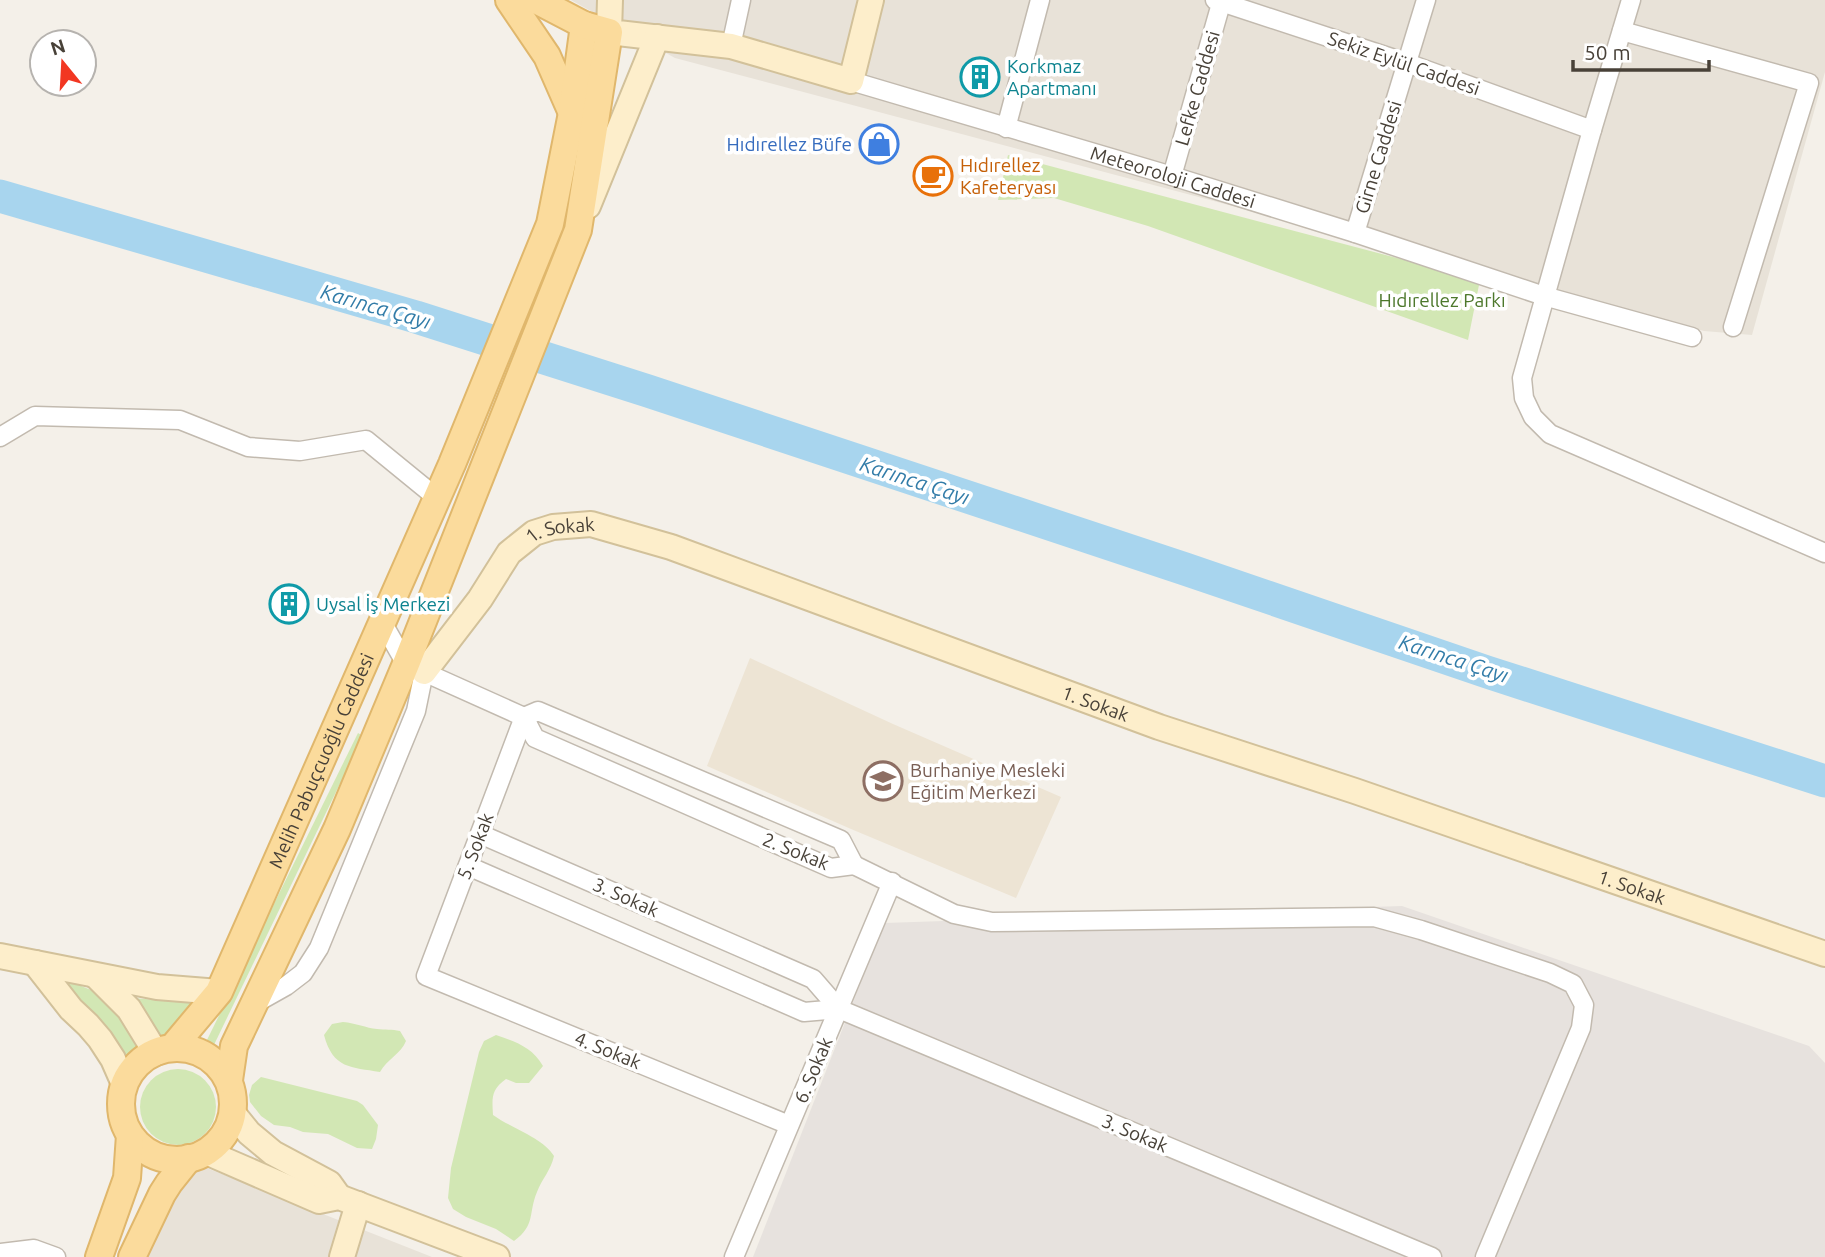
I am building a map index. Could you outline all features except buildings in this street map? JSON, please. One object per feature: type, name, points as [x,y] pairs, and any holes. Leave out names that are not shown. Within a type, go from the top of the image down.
[{"type":"main road","points":[[509,0],[547,56],[572,113]]},
{"type":"main road","points":[[536,0],[596,29]]},
{"type":"main road","name":"Melih Pabuçcuoğlu Caddesi","points":[[164,1050],[219,992],[438,498],[550,224],[572,113],[596,29]]},
{"type":"main road","name":"Melih Pabuçcuoğlu Caddesi","points":[[229,1080],[234,1046],[415,668],[482,474],[578,230],[596,29]]},
{"type":"main road","points":[[132,1257],[162,1194],[198,1155],[220,1140],[230,1124],[234,1105],[229,1080],[209,1058],[193,1050],[164,1050],[141,1062],[124,1084],[122,1111],[125,1124],[130,1135],[153,1154],[170,1159],[198,1155]]},
{"type":"main road","points":[[99,1257],[127,1178],[130,1135]]},
{"type":"street","points":[[596,0],[596,29]]},
{"type":"street","points":[[596,29],[610,0]]},
{"type":"street","points":[[731,46],[741,0]]},
{"type":"street","points":[[852,80],[871,0]]},
{"type":"street","points":[[1006,128],[1040,0]]},
{"type":"street","name":"Girne Caddesi","points":[[1355,233],[1426,0]]},
{"type":"street","points":[[1631,0],[1544,296],[1522,378],[1524,398],[1532,418],[1550,434],[1825,553]]},
{"type":"street","name":"Sekiz Eylül Caddesi","points":[[1220,1],[1407,63],[1592,130]]},
{"type":"street","name":"Lefke Caddesi","points":[[1172,176],[1220,1]]},
{"type":"street","name":"Meteoroloji Caddesi","points":[[596,29],[731,46],[852,80],[1355,233],[1544,296],[1692,337]]},
{"type":"street","points":[[1622,31],[1809,83],[1733,327]]},
{"type":"street","points":[[578,230],[657,37]]},
{"type":"street","points":[[0,437],[35,416],[180,419],[248,447],[300,451],[366,440],[438,498]]},
{"type":"street","name":"1. Sokak","points":[[415,668],[480,599],[509,553],[534,533],[554,527],[591,524],[671,547],[1159,727],[1355,791],[1825,954]]},
{"type":"street","points":[[382,622],[415,668]]},
{"type":"street","name":"2. Sokak","points":[[415,668],[524,717],[535,738],[831,868],[854,865],[841,840],[538,711],[524,717]]},
{"type":"street","name":"5. Sokak","points":[[426,976],[524,717]]},
{"type":"street","name":"3. Sokak","points":[[480,834],[813,979],[839,1009],[1432,1257]]},
{"type":"street","points":[[854,865],[954,914],[992,922],[1374,918],[1421,930],[1550,973],[1573,984],[1584,1004],[1581,1028],[1485,1257]]},
{"type":"street","name":"3. Sokak","points":[[468,866],[804,1012],[839,1009]]},
{"type":"street","name":"6. Sokak","points":[[734,1257],[892,882]]},
{"type":"street","points":[[0,956],[96,976],[219,992]]},
{"type":"street","points":[[35,963],[71,1009],[100,1039],[124,1084]]},
{"type":"street","points":[[96,976],[164,1050]]},
{"type":"street","name":"4. Sokak","points":[[426,976],[789,1125]]},
{"type":"street","points":[[232,1112],[249,1133],[273,1153],[329,1183],[349,1200],[497,1257]]},
{"type":"street","points":[[198,1155],[319,1201],[349,1200]]},
{"type":"street","points":[[342,1257],[349,1200]]},
{"type":"street","points":[[0,1254],[34,1249],[55,1257]]},
{"type":"shaded area","points":[[571,0],[1825,0],[1825,72],[1752,335],[1704,331],[675,58]]},
{"type":"shaded area","name":"Burhaniye Mesleki Eğitim Merkezi","points":[[750,658],[1061,797],[1016,898],[707,766]]},
{"type":"shaded area","points":[[1402,906],[1809,1046],[1825,1063],[1825,1257],[753,1257],[884,923]]},
{"type":"shaded area","points":[[189,1161],[432,1257],[145,1257]]},
{"type":"green space","name":"Hıdırellez Parkı","points":[[1008,155],[1480,280],[1468,340],[1148,226],[1054,198],[998,200]]},
{"type":"green space","points":[[358,733],[363,736],[212,1049],[205,1044]]},
{"type":"green space","points":[[49,973],[96,992],[145,1053],[126,1067]]},
{"type":"green space","points":[[132,998],[197,1003],[163,1040]]},
{"type":"green space","points":[[343,1022],[400,1031],[406,1041],[380,1072],[352,1067],[332,1054],[324,1035],[332,1024]]},
{"type":"green space","points":[[496,1035],[529,1050],[543,1066],[529,1083],[516,1083],[506,1079],[501,1083],[494,1094],[493,1115],[535,1139],[554,1156],[534,1199],[529,1224],[514,1241],[496,1229],[453,1209],[448,1198],[451,1168],[479,1052],[484,1041]]},
{"type":"green space","points":[[186,1069],[199,1075],[210,1086],[216,1099],[214,1122],[199,1139],[186,1145],[170,1145],[157,1139],[142,1122],[140,1099],[146,1086],[163,1071]]},
{"type":"green space","points":[[261,1077],[357,1101],[378,1125],[372,1149],[357,1148],[328,1134],[303,1132],[274,1125],[261,1116],[250,1102],[252,1085]]},
{"type":"waterway","name":"Karınca Çayı","points":[[0,196],[416,317],[648,391],[1487,672],[1825,781]]},
{"type":"place","name":"Korkmaz Apartmanı","points":[[980,77]]},
{"type":"place","name":"Hıdırellez Büfe","points":[[879,144]]},
{"type":"place","name":"Hıdırellez Kafeteryası","points":[[933,176]]},
{"type":"place","name":"Uysal İş Merkezi","points":[[289,604]]},
{"type":"place","name":"Burhaniye Mesleki Eğitim Merkezi","points":[[883,781]]}]
